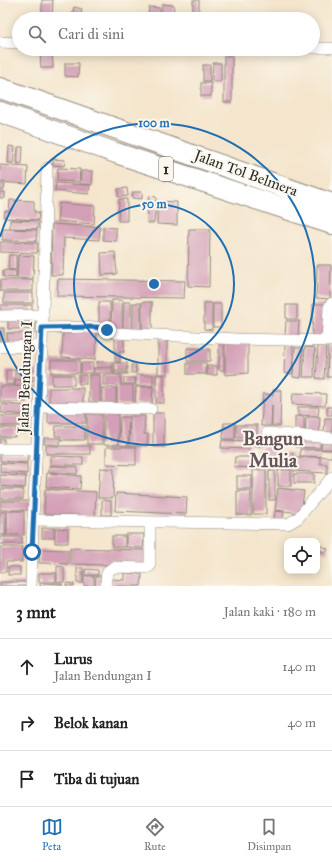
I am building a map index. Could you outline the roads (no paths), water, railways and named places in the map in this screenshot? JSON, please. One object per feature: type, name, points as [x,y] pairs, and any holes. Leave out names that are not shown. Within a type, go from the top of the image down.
[{"type":"highway","name":"Jalan Tol Belmera","points":[[0,88],[332,204]]},
{"type":"highway","name":"Jalan Tol Belmera","points":[[0,112],[116,153],[332,224]]},
{"type":"street","points":[[0,42],[12,43]]},
{"type":"street","points":[[320,48],[332,48]]},
{"type":"street","name":"Jalan Bendungan I","points":[[32,586],[33,520],[40,408],[47,168]]},
{"type":"street","points":[[42,328],[96,327],[116,333],[237,339],[330,341],[329,307],[332,303]]},
{"type":"street","points":[[0,316],[43,315]]},
{"type":"street","points":[[0,347],[42,346]]},
{"type":"street","points":[[40,408],[151,409]]},
{"type":"street","points":[[267,433],[332,438]]},
{"type":"street","points":[[0,449],[37,449]]},
{"type":"street","points":[[33,520],[288,524],[298,518],[332,477]]},
{"type":"street","points":[[106,586],[106,575],[109,569],[114,567],[146,568],[150,566],[150,522]]},
{"type":"district","name":"Bangun Mulia","points":[[273,449]]}]
